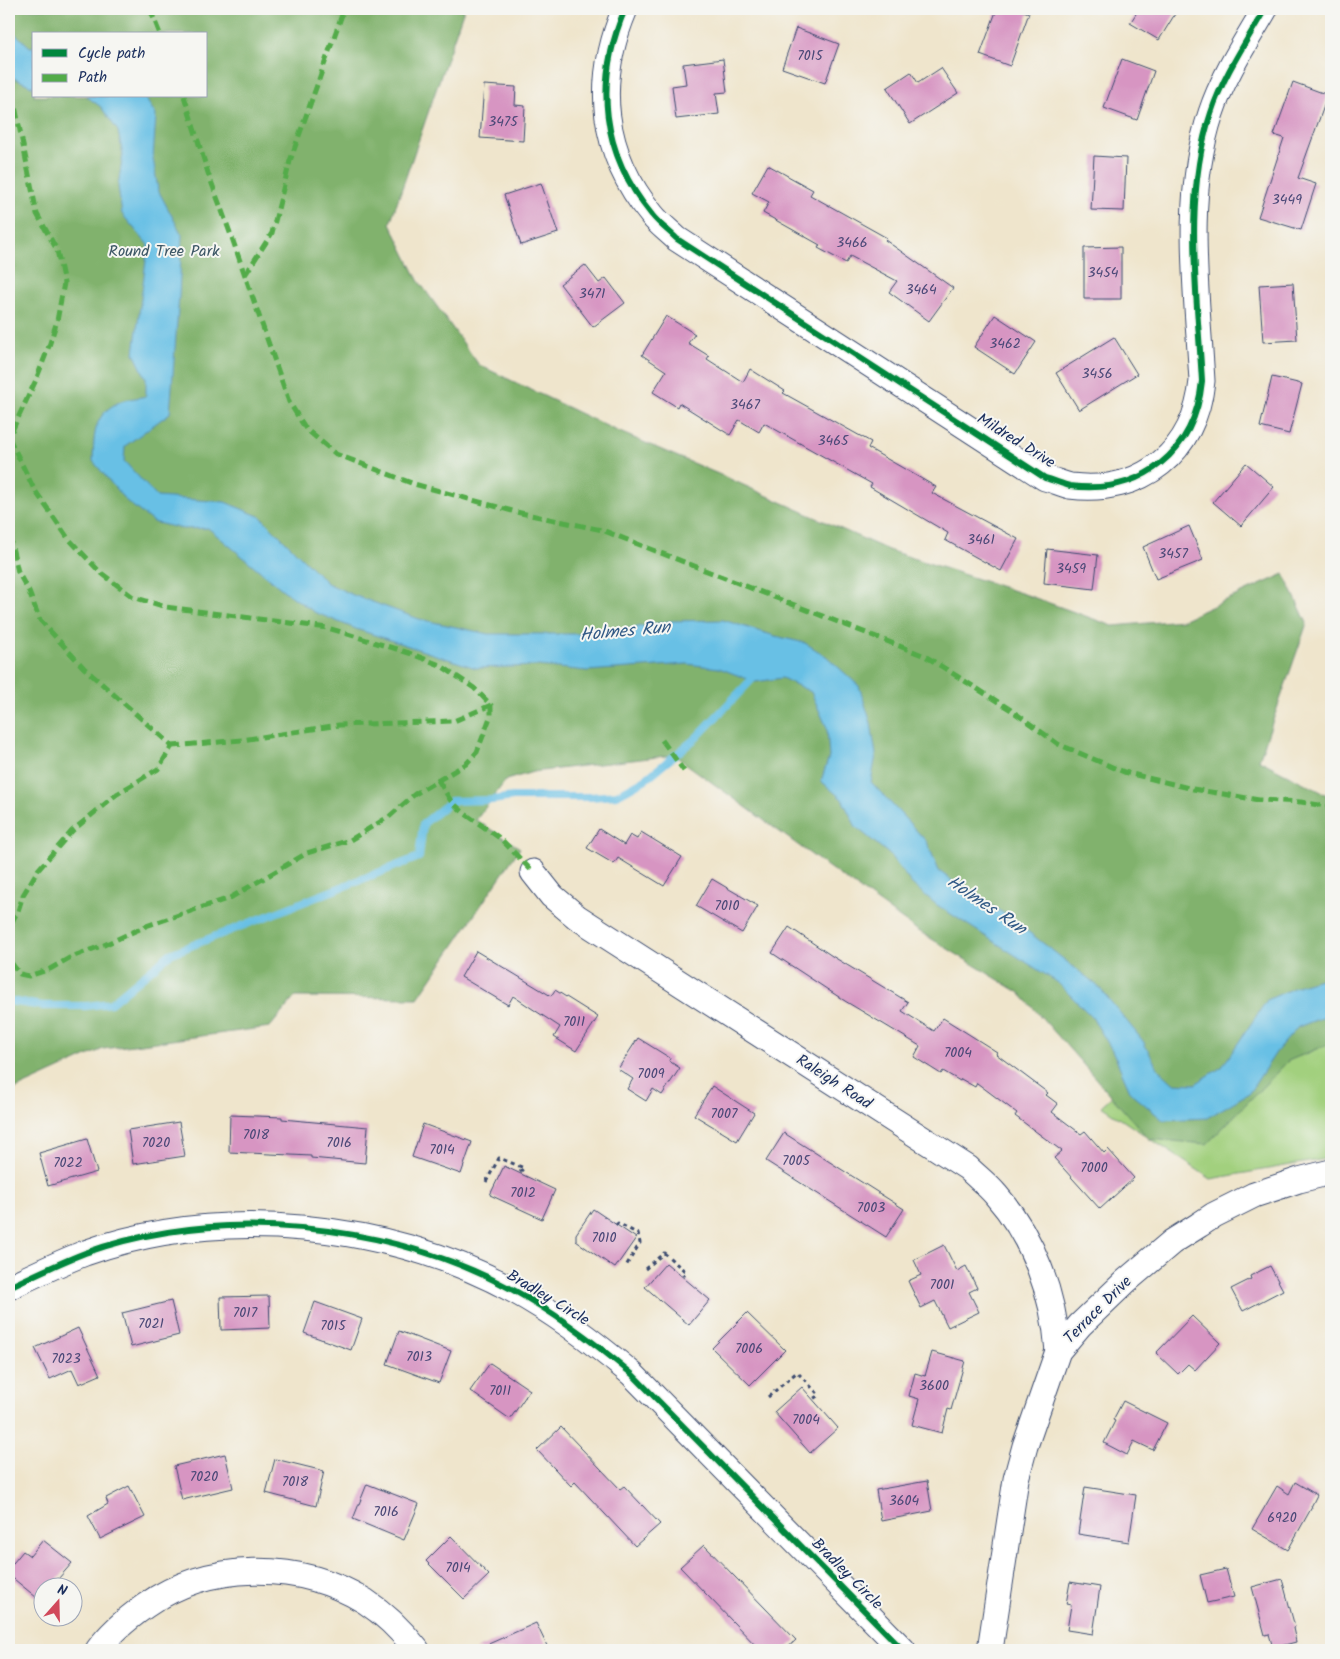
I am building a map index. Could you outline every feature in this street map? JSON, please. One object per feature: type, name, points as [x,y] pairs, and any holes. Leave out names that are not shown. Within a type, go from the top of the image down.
[{"type":"street","name":"Mildred Drive","points":[[625,9],[617,28],[608,60],[606,92],[609,126],[618,160],[634,191],[654,217],[677,239],[1045,478],[1069,486],[1105,487],[1131,481],[1155,468],[1175,450],[1191,426],[1200,398],[1202,381],[1194,201],[1199,153],[1211,112],[1228,73],[1265,9]]},
{"type":"street","name":"Raleigh Road","points":[[533,872],[552,896],[577,917],[972,1172],[996,1194],[1019,1224],[1049,1295],[1058,1351]]},
{"type":"street","name":"Terrace Drive","points":[[990,1650],[1016,1479],[1025,1446],[1058,1351],[1080,1325],[1126,1281],[1172,1242],[1214,1215],[1254,1195],[1331,1172]]},
{"type":"street","name":"Bradley Circle","points":[[9,1287],[86,1253],[136,1239],[186,1230],[247,1226],[307,1228],[355,1234],[406,1247],[466,1268],[513,1290],[541,1306],[593,1341],[629,1372],[903,1650]]},
{"type":"street","points":[[98,1650],[127,1618],[158,1597],[192,1581],[212,1576],[232,1572],[266,1570],[301,1575],[324,1582],[365,1601],[392,1622],[417,1650]]},
{"type":"path","points":[[486,1182],[499,1158],[524,1168],[519,1173]]},
{"type":"path","points":[[616,1225],[618,1223],[638,1234],[640,1243],[626,1266]]},
{"type":"path","points":[[645,1269],[664,1253],[686,1272],[683,1276]]},
{"type":"path","points":[[768,1397],[796,1372],[819,1395],[813,1399]]},
{"type":"green space","name":"Round Tree Park","points":[[9,9],[464,9],[390,223],[418,280],[479,365],[615,430],[888,550],[1027,595],[1113,626],[1182,620],[1284,574],[1307,623],[1259,760],[1331,797],[1331,1043],[1288,1061],[1207,1144],[1149,1139],[1020,993],[917,930],[674,755],[533,772],[506,780],[476,820],[520,848],[418,998],[295,997],[270,1027],[103,1049],[9,1092]]},
{"type":"green space","points":[[1331,919],[1331,1158],[1211,1179],[1101,1106],[1149,1063]]},
{"type":"water","points":[[9,28],[32,47],[32,86],[9,76]]},
{"type":"water","name":"Holmes Run","points":[[89,98],[145,98],[156,115],[153,158],[158,190],[182,235],[170,413],[125,446],[124,461],[157,497],[225,502],[261,517],[327,583],[353,595],[419,619],[488,634],[577,634],[616,631],[670,621],[723,620],[805,643],[826,656],[859,686],[871,723],[876,755],[871,782],[927,842],[939,871],[962,888],[1008,916],[1098,986],[1143,1041],[1158,1069],[1173,1083],[1195,1084],[1222,1067],[1267,1000],[1300,985],[1331,976],[1331,1015],[1298,1027],[1277,1051],[1249,1093],[1207,1118],[1163,1120],[1131,1093],[1112,1050],[1092,1017],[1057,982],[937,905],[912,884],[889,854],[856,827],[842,799],[821,781],[829,757],[827,728],[811,692],[782,678],[755,682],[719,668],[687,664],[587,671],[539,666],[476,668],[356,629],[314,612],[283,590],[208,528],[183,529],[153,522],[125,500],[93,461],[95,433],[100,418],[112,406],[122,401],[146,396],[146,378],[134,353],[148,245],[122,214],[118,186],[123,155],[118,131],[101,107]]},
{"type":"building","points":[[997,9],[1018,9],[1029,13],[1010,66],[980,55]]},
{"type":"building","points":[[1139,9],[1178,9],[1159,40],[1130,23]]},
{"type":"building","points":[[796,28],[839,44],[825,83],[782,68]]},
{"type":"building","points":[[723,59],[727,92],[716,93],[719,114],[676,119],[672,86],[686,84],[683,64]]},
{"type":"building","points":[[1122,59],[1154,71],[1137,120],[1104,108]]},
{"type":"building","points":[[941,68],[958,93],[910,124],[887,88],[911,72],[918,83]]},
{"type":"building","points":[[1293,82],[1328,95],[1298,178],[1316,184],[1301,230],[1258,217],[1284,138],[1274,135]]},
{"type":"building","points":[[484,85],[516,87],[515,105],[525,106],[523,141],[480,138]]},
{"type":"building","points":[[1094,156],[1126,158],[1124,211],[1091,210]]},
{"type":"building","points":[[768,165],[813,190],[810,195],[887,238],[885,240],[953,288],[929,321],[889,292],[897,281],[850,256],[846,263],[818,248],[820,245],[763,213],[769,202],[752,193]]},
{"type":"building","points":[[541,183],[558,233],[521,245],[504,195]]},
{"type":"building","points":[[1121,247],[1121,299],[1084,299],[1084,248]]},
{"type":"building","points":[[585,265],[599,283],[606,278],[625,303],[593,327],[560,284]]},
{"type":"building","points":[[1293,283],[1297,340],[1263,342],[1259,285]]},
{"type":"building","points":[[995,315],[1036,342],[1015,374],[974,347]]},
{"type":"building","points":[[666,316],[695,334],[688,343],[709,356],[707,359],[743,382],[750,369],[785,391],[783,393],[871,442],[868,448],[936,487],[932,493],[1018,539],[1001,571],[945,540],[948,533],[870,487],[872,484],[764,423],[759,432],[739,420],[730,435],[679,403],[677,407],[653,392],[666,371],[642,355]]},
{"type":"building","points":[[1114,337],[1137,374],[1079,410],[1056,373]]},
{"type":"building","points":[[1272,377],[1302,384],[1289,434],[1260,427]]},
{"type":"building","points":[[1246,463],[1274,487],[1241,526],[1213,502]]},
{"type":"building","points":[[1189,526],[1203,560],[1156,579],[1143,547]]},
{"type":"building","points":[[1047,549],[1098,555],[1094,589],[1044,583]]},
{"type":"building","points":[[599,829],[624,845],[630,835],[637,839],[641,832],[682,857],[664,886],[618,858],[614,864],[587,848]]},
{"type":"building","points":[[712,879],[758,906],[742,933],[696,906]]},
{"type":"building","points":[[789,927],[832,956],[908,1002],[902,1011],[934,1031],[943,1018],[997,1052],[996,1054],[1048,1093],[1046,1095],[1058,1104],[1052,1112],[1081,1134],[1085,1131],[1104,1153],[1108,1149],[1134,1178],[1100,1209],[1054,1158],[1062,1151],[1015,1116],[1017,1113],[977,1083],[975,1087],[943,1071],[941,1074],[914,1057],[920,1046],[845,1001],[772,953]]},
{"type":"building","points":[[476,951],[551,996],[555,990],[598,1017],[576,1051],[554,1037],[560,1027],[513,996],[508,1005],[461,977]]},
{"type":"building","points":[[638,1038],[670,1058],[669,1061],[680,1068],[662,1095],[653,1089],[646,1101],[627,1089],[633,1079],[618,1069]]},
{"type":"building","points":[[712,1086],[754,1113],[737,1141],[694,1115]]},
{"type":"building","points":[[230,1115],[282,1117],[282,1119],[368,1127],[365,1163],[311,1158],[311,1156],[229,1152]]},
{"type":"building","points":[[179,1122],[185,1156],[133,1164],[128,1130]]},
{"type":"building","points":[[423,1124],[472,1142],[461,1174],[412,1157]]},
{"type":"building","points":[[784,1133],[904,1209],[886,1237],[766,1161]]},
{"type":"building","points":[[87,1139],[97,1172],[48,1186],[39,1153]]},
{"type":"building","points":[[504,1166],[555,1190],[542,1219],[490,1195]]},
{"type":"building","points":[[593,1209],[636,1238],[615,1268],[576,1241],[576,1234]]},
{"type":"building","points":[[944,1245],[957,1271],[966,1266],[977,1288],[969,1292],[979,1312],[948,1327],[935,1301],[921,1308],[908,1281],[921,1275],[914,1260]]},
{"type":"building","points":[[666,1263],[710,1300],[689,1325],[645,1287]]},
{"type":"building","points":[[1270,1266],[1283,1290],[1243,1311],[1231,1289],[1251,1279],[1250,1276]]},
{"type":"building","points":[[269,1296],[270,1328],[221,1330],[220,1297]]},
{"type":"building","points":[[171,1301],[179,1335],[131,1347],[122,1313]]},
{"type":"building","points":[[315,1302],[362,1319],[351,1350],[304,1333]]},
{"type":"building","points":[[747,1313],[785,1350],[750,1385],[712,1348]]},
{"type":"building","points":[[1192,1316],[1220,1343],[1195,1370],[1188,1364],[1178,1374],[1156,1353]]},
{"type":"building","points":[[78,1328],[100,1375],[79,1384],[72,1369],[50,1379],[35,1348]]},
{"type":"building","points":[[399,1331],[451,1351],[439,1383],[387,1364]]},
{"type":"building","points":[[932,1352],[965,1361],[951,1410],[948,1409],[942,1433],[912,1425],[919,1399],[909,1396],[915,1373],[925,1376]]},
{"type":"building","points":[[490,1363],[530,1390],[510,1419],[470,1391]]},
{"type":"building","points":[[802,1387],[838,1428],[810,1453],[774,1412]]},
{"type":"building","points":[[1123,1401],[1167,1423],[1153,1450],[1134,1441],[1127,1455],[1104,1443]]},
{"type":"building","points":[[561,1427],[620,1489],[624,1486],[660,1524],[635,1546],[575,1482],[571,1486],[537,1450]]},
{"type":"building","points":[[225,1454],[233,1488],[182,1500],[174,1466]]},
{"type":"building","points":[[275,1459],[324,1471],[316,1506],[266,1493]]},
{"type":"building","points":[[927,1481],[932,1511],[881,1521],[876,1490]]},
{"type":"building","points":[[1295,1482],[1317,1495],[1288,1550],[1252,1529],[1277,1486],[1289,1494]]},
{"type":"building","points":[[367,1484],[419,1504],[404,1540],[353,1519]]},
{"type":"building","points":[[129,1486],[145,1517],[100,1539],[88,1516],[108,1504],[106,1498]]},
{"type":"building","points":[[1085,1487],[1136,1495],[1129,1542],[1078,1534]]},
{"type":"building","points":[[451,1536],[489,1575],[464,1599],[426,1561]]},
{"type":"building","points":[[43,1540],[72,1563],[61,1576],[32,1576],[32,1594],[9,1575],[9,1568],[23,1551],[30,1556]]},
{"type":"building","points":[[704,1545],[796,1640],[785,1650],[760,1650],[680,1567]]},
{"type":"building","points":[[1226,1569],[1234,1597],[1207,1603],[1200,1575]]},
{"type":"building","points":[[1282,1579],[1295,1627],[1293,1628],[1296,1642],[1273,1648],[1269,1634],[1265,1635],[1252,1587]]},
{"type":"building","points":[[1070,1582],[1100,1587],[1093,1634],[1067,1630],[1071,1605],[1066,1604]]},
{"type":"building","points":[[536,1623],[549,1650],[475,1650]]},
{"type":"waterway","points":[[9,1001],[43,1006],[86,1006],[111,1003],[170,954],[419,857],[423,824],[451,801],[493,800],[513,797],[617,795],[646,779],[696,738],[757,674]]},
{"type":"marked path","points":[[150,9],[159,32]]},
{"type":"marked path","points":[[245,275],[272,233],[290,161],[344,9]]},
{"type":"marked path","points":[[9,96],[14,101],[37,214],[57,250],[64,283],[57,321],[49,346],[36,380],[9,437]]},
{"type":"marked path","points":[[185,98],[208,173],[289,402],[306,429],[336,454],[414,484],[516,512],[602,530],[925,656],[1011,710],[1058,744],[1124,772],[1193,789],[1259,800],[1301,802],[1331,807]]},
{"type":"marked path","points":[[9,438],[34,489],[68,538],[100,572],[133,597],[166,607],[328,628],[409,653],[440,665],[474,688],[491,705],[491,715],[477,752],[466,764],[415,794],[390,816],[350,840],[307,853],[230,898],[146,926],[104,945],[71,957],[50,969],[29,976],[20,974],[9,960]]},
{"type":"marked path","points":[[9,534],[18,572],[29,592],[40,620],[84,668],[172,746],[158,769],[117,794],[72,831],[38,870],[23,895],[18,911],[9,927]]},
{"type":"marked path","points":[[172,746],[242,740],[339,725],[454,721],[491,705]]},
{"type":"marked path","points":[[662,740],[684,771]]},
{"type":"marked path","points":[[438,780],[451,801],[464,813],[501,839],[533,872]]},
{"type":"cycle path","points":[[625,9],[615,36],[609,63],[606,90],[608,116],[613,142],[622,167],[635,191],[652,215],[677,239],[1045,478],[1070,486],[1096,487],[1120,483],[1142,475],[1160,464],[1176,448],[1189,429],[1197,406],[1202,381],[1194,246],[1197,178],[1202,145],[1211,113],[1222,86],[1235,59],[1265,9]]},
{"type":"cycle path","points":[[9,1287],[85,1253],[137,1238],[192,1229],[248,1226],[304,1228],[359,1236],[414,1249],[466,1268],[515,1291],[546,1309],[590,1340],[632,1374],[903,1650]]}]
